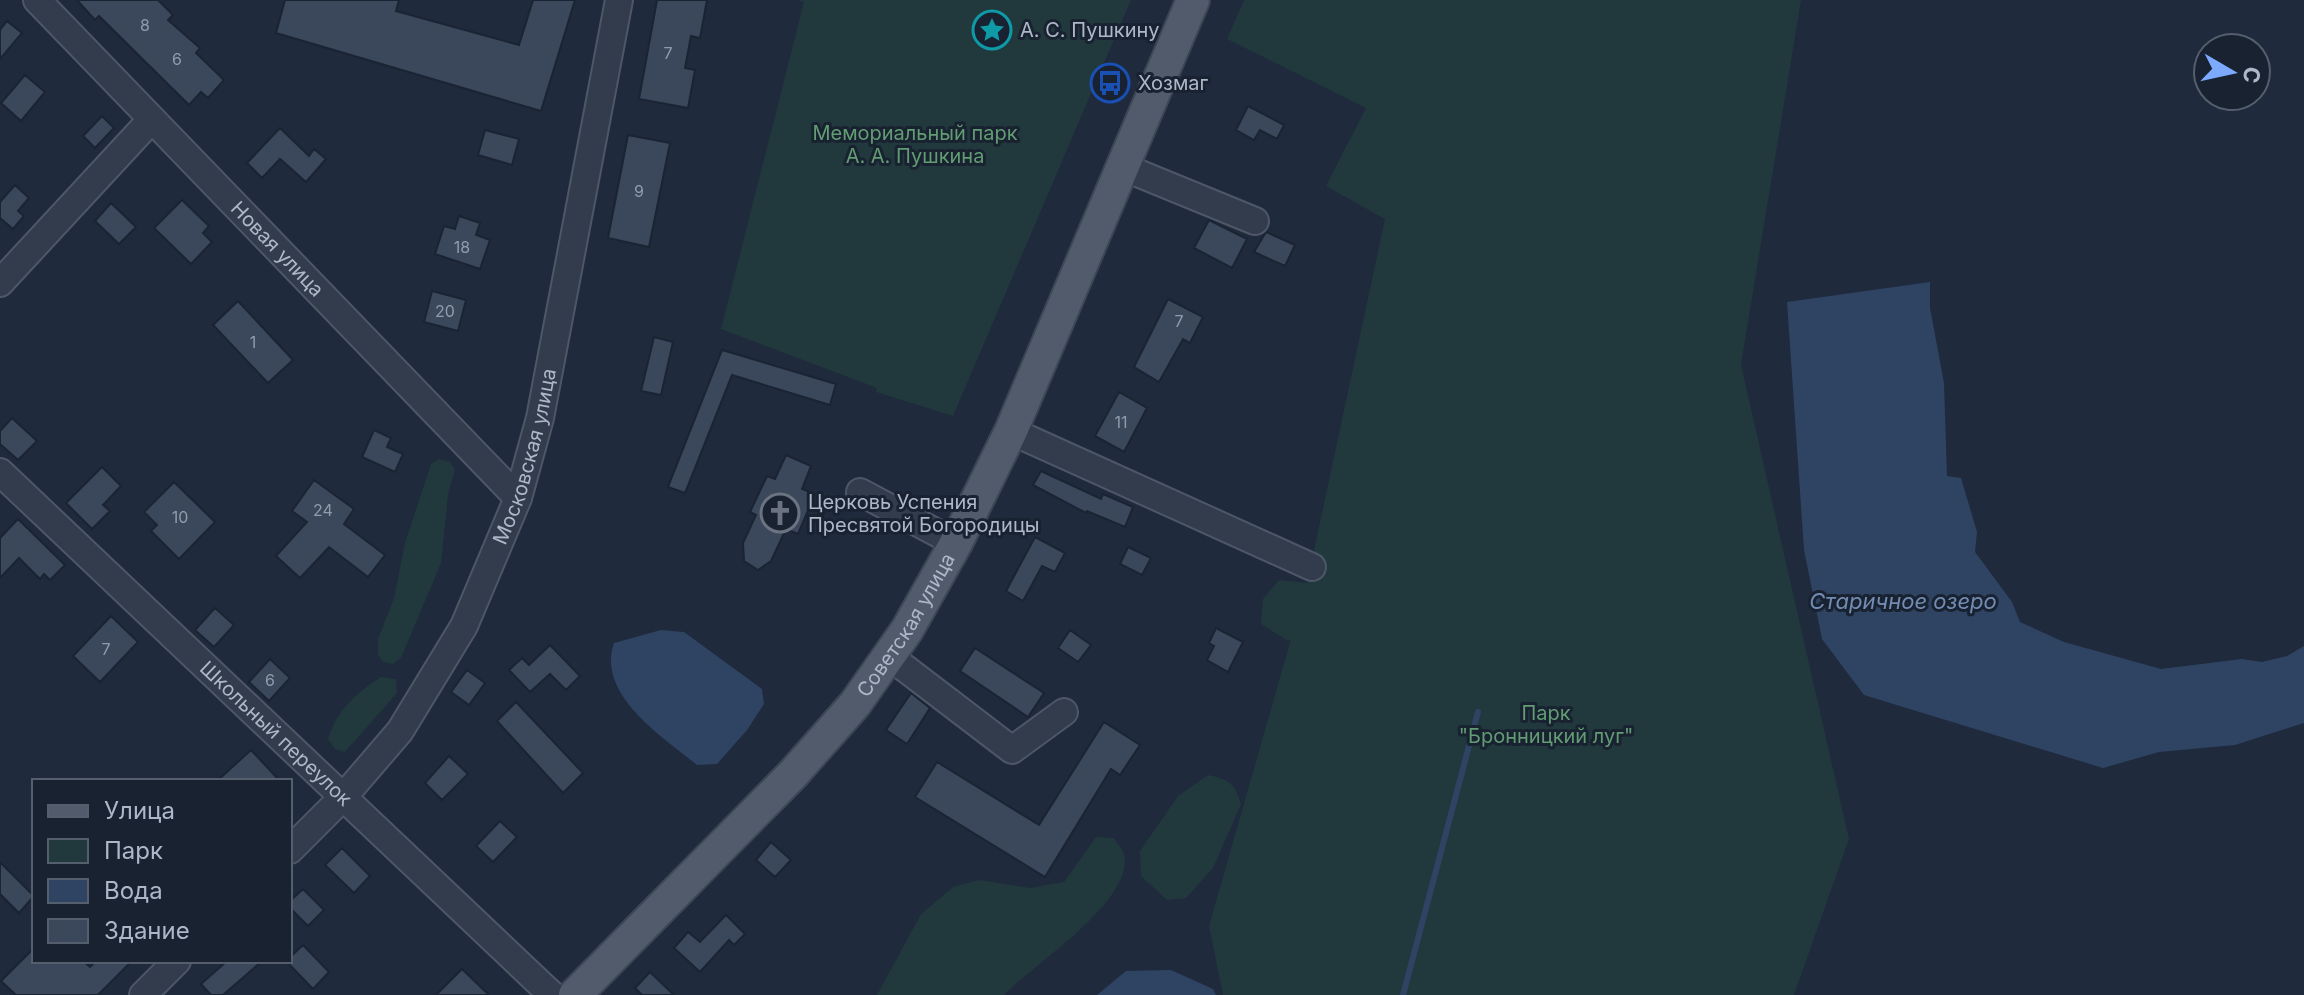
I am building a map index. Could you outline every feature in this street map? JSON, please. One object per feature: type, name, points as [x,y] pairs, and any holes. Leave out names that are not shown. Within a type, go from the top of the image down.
[{"type":"main road","name":"Советская улица","points":[[575,995],[793,774],[855,704],[889,656],[956,543],[1011,431],[1193,0]]},
{"type":"street","name":"Новая улица","points":[[37,0],[518,498]]},
{"type":"street","name":"Московская улица","points":[[292,848],[345,795],[400,731],[464,626],[518,498],[540,418],[619,0]]},
{"type":"street","points":[[0,283],[151,120]]},
{"type":"street","points":[[1123,167],[1255,221]]},
{"type":"street","points":[[1011,431],[1312,567]]},
{"type":"street","name":"Школьный переулок","points":[[0,472],[345,795],[552,995]]},
{"type":"street","points":[[860,492],[956,543]]},
{"type":"street","points":[[889,656],[1012,750],[1064,712]]},
{"type":"street","points":[[143,995],[175,963]]},
{"type":"green space","name":"Мемориальный парк А. А. Пушкина","points":[[797,0],[1131,0],[953,416],[876,392],[877,388],[721,329],[804,2]]},
{"type":"green space","name":"Парк \"Бронницкий луг\"","points":[[1244,0],[1801,0],[1741,365],[1849,839],[1794,995],[1223,995],[1209,926],[1291,639],[1288,641],[1261,624],[1263,599],[1279,580],[1307,583],[1385,219],[1326,186],[1366,108],[1227,39]]},
{"type":"green space","points":[[439,459],[450,462],[455,469],[448,495],[441,563],[401,658],[393,664],[383,662],[378,655],[378,639],[394,598],[405,543],[431,464]]},
{"type":"green space","points":[[381,677],[396,679],[397,693],[345,752],[335,749],[328,739],[342,711],[363,689]]},
{"type":"green space","points":[[1208,775],[1230,784],[1241,804],[1213,868],[1186,898],[1167,900],[1141,876],[1140,851],[1178,796]]},
{"type":"green space","points":[[1096,837],[1114,838],[1124,854],[1123,872],[1114,892],[1078,931],[1004,995],[877,995],[921,914],[953,887],[979,880],[1030,888],[1064,882]]},
{"type":"water","name":"Старичное озеро","points":[[1930,282],[1930,308],[1944,383],[1947,476],[1961,478],[1977,532],[1975,552],[2012,602],[2020,622],[2064,642],[2161,669],[2242,659],[2262,662],[2287,656],[2304,646],[2304,723],[2235,745],[2159,752],[2103,768],[1864,695],[1822,639],[1804,550],[1787,302]]},
{"type":"water","points":[[661,630],[684,632],[762,689],[764,704],[747,730],[717,764],[697,765],[651,728],[623,697],[615,680],[611,662],[614,643]]},
{"type":"water","points":[[1171,970],[1213,989],[1216,995],[1097,995],[1126,971]]},
{"type":"building","points":[[77,0],[158,0],[173,15],[168,20],[200,48],[196,53],[224,80],[208,98],[201,92],[189,105],[99,16],[95,20]]},
{"type":"building","points":[[285,0],[399,0],[396,11],[519,45],[533,0],[575,0],[541,111],[276,33]]},
{"type":"building","points":[[657,0],[707,0],[700,38],[691,36],[685,68],[695,70],[688,108],[639,99]]},
{"type":"building","points":[[7,21],[22,33],[0,59],[0,30]]},
{"type":"building","points":[[25,75],[45,92],[21,121],[1,103]]},
{"type":"building","points":[[1248,106],[1284,125],[1277,139],[1260,130],[1254,140],[1236,130]]},
{"type":"building","points":[[102,116],[114,128],[95,148],[83,136]]},
{"type":"building","points":[[280,128],[309,156],[314,149],[326,159],[306,182],[280,159],[262,178],[247,163]]},
{"type":"building","points":[[485,130],[519,139],[512,165],[478,155]]},
{"type":"building","points":[[628,135],[670,143],[649,247],[608,238]]},
{"type":"building","points":[[15,185],[29,198],[18,211],[24,216],[13,229],[0,218],[0,202]]},
{"type":"building","points":[[182,200],[209,226],[203,233],[212,242],[191,264],[154,228]]},
{"type":"building","points":[[111,203],[136,227],[119,244],[95,221]]},
{"type":"building","points":[[459,216],[480,223],[476,235],[490,240],[480,269],[435,254],[444,226],[455,229]]},
{"type":"building","points":[[1209,220],[1247,239],[1232,268],[1194,248]]},
{"type":"building","points":[[1266,232],[1295,245],[1285,266],[1254,252]]},
{"type":"building","points":[[432,291],[466,300],[458,331],[424,322]]},
{"type":"building","points":[[1168,299],[1203,317],[1190,343],[1183,339],[1159,382],[1134,367]]},
{"type":"building","points":[[238,301],[293,360],[268,383],[213,325]]},
{"type":"building","points":[[654,337],[673,342],[661,395],[641,391]]},
{"type":"building","points":[[722,350],[836,384],[830,405],[732,375],[685,493],[668,487]]},
{"type":"building","points":[[1119,392],[1147,408],[1124,452],[1095,436]]},
{"type":"building","points":[[12,418],[37,441],[18,460],[0,444],[0,431]]},
{"type":"building","points":[[374,430],[391,438],[387,447],[403,454],[395,472],[362,457]]},
{"type":"building","name":"Церковь Успения Пресвятой Богородицы","points":[[786,455],[811,466],[802,489],[815,494],[798,534],[786,529],[771,561],[758,570],[744,561],[743,543],[756,515],[750,512],[767,476],[775,479]]},
{"type":"building","points":[[102,467],[121,486],[103,505],[110,511],[92,529],[66,503]]},
{"type":"building","points":[[1041,471],[1101,499],[1103,494],[1133,507],[1125,527],[1086,513],[1033,485]]},
{"type":"building","points":[[314,480],[354,509],[344,524],[385,555],[368,577],[329,547],[300,578],[276,556],[307,522],[292,511]]},
{"type":"building","points":[[174,482],[215,522],[179,559],[151,531],[157,525],[144,512]]},
{"type":"building","points":[[18,519],[65,565],[50,580],[44,574],[40,579],[19,558],[0,578],[0,538]]},
{"type":"building","points":[[1035,537],[1065,553],[1055,572],[1042,566],[1023,601],[1006,591]]},
{"type":"building","points":[[1128,547],[1151,558],[1142,575],[1120,564]]},
{"type":"building","points":[[215,608],[234,625],[214,647],[195,630]]},
{"type":"building","points":[[111,616],[138,642],[100,682],[73,656]]},
{"type":"building","points":[[1216,628],[1243,642],[1228,672],[1207,660],[1214,646],[1209,643]]},
{"type":"building","points":[[1070,630],[1091,645],[1078,662],[1058,648]]},
{"type":"building","points":[[550,645],[580,676],[566,690],[550,674],[530,692],[509,670],[522,658],[529,665]]},
{"type":"building","points":[[975,648],[1044,693],[1028,717],[960,671]]},
{"type":"building","points":[[270,659],[290,678],[269,701],[249,682]]},
{"type":"building","points":[[467,670],[485,683],[469,705],[451,692]]},
{"type":"building","points":[[911,693],[930,708],[907,744],[886,730]]},
{"type":"building","points":[[516,702],[583,773],[563,793],[497,721]]},
{"type":"building","points":[[1104,722],[1140,745],[1120,775],[1111,769],[1045,877],[915,797],[937,762],[1039,825]]},
{"type":"building","points":[[251,750],[278,779],[219,779]]},
{"type":"building","points":[[449,756],[468,774],[442,800],[425,783]]},
{"type":"building","points":[[500,821],[517,837],[493,862],[476,846]]},
{"type":"building","points":[[771,842],[791,860],[775,877],[756,860]]},
{"type":"building","points":[[342,848],[370,876],[354,893],[325,865]]},
{"type":"building","points":[[0,862],[32,894],[32,898],[19,913],[0,894]]},
{"type":"building","points":[[303,889],[324,910],[308,926],[292,910],[292,899]]},
{"type":"building","points":[[726,915],[745,934],[734,945],[729,940],[700,972],[674,948],[688,932],[700,942]]},
{"type":"building","points":[[303,945],[329,972],[313,989],[288,963],[292,963],[292,955]]},
{"type":"building","points":[[32,950],[32,963],[85,963],[90,967],[94,963],[130,963],[98,995],[16,995],[1,981]]},
{"type":"building","points":[[225,963],[260,963],[223,995],[211,995],[201,984]]},
{"type":"building","points":[[462,969],[489,995],[436,995]]},
{"type":"building","points":[[650,972],[674,995],[642,995],[635,988]]},
{"type":"waterway","points":[[1403,995],[1478,712]]},
{"type":"place","name":"А. С. Пушкину","points":[[992,30]]},
{"type":"place","name":"Хозмаг","points":[[1110,83]]},
{"type":"place","name":"Церковь Успения Пресвятой Богородицы","points":[[780,513]]}]
